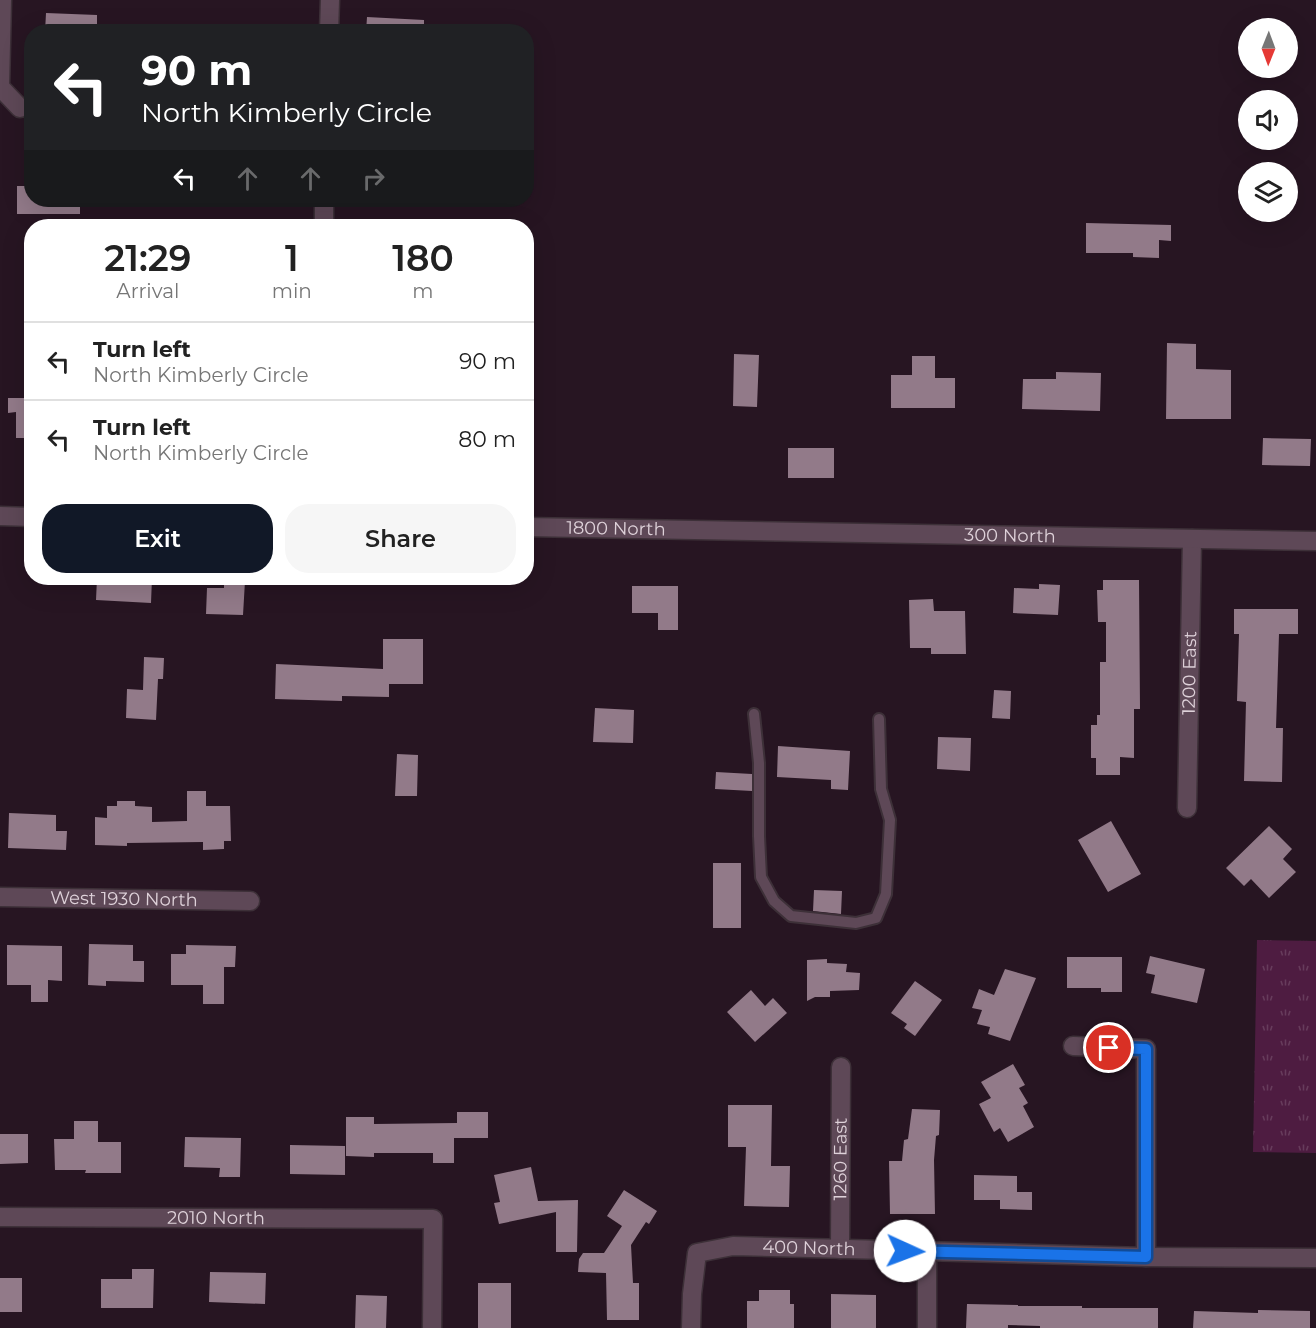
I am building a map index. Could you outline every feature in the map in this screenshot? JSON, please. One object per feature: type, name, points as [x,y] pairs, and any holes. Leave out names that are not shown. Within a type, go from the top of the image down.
[{"type":"street","points":[[2,0],[0,87],[20,108]]},
{"type":"street","points":[[329,24],[330,0]]},
{"type":"street","points":[[0,516],[24,517]]},
{"type":"street","name":"1800 North","points":[[534,527],[706,531]]},
{"type":"street","name":"300 North","points":[[706,531],[1316,541]]},
{"type":"street","name":"1200 East","points":[[1187,808],[1192,539]]},
{"type":"street","name":"West 1930 North","points":[[0,897],[250,901]]},
{"type":"street","points":[[1073,1046],[1146,1049],[1146,1257]]},
{"type":"street","name":"1260 East","points":[[840,1249],[841,1067]]},
{"type":"street","name":"2010 North","points":[[0,1217],[433,1220],[432,1328]]},
{"type":"street","name":"400 North","points":[[691,1328],[697,1253],[733,1246],[1146,1257],[1316,1258]]},
{"type":"street","points":[[927,1252],[927,1328]]},
{"type":"lane","points":[[754,714],[759,763],[761,877],[774,901],[791,916],[856,923],[876,918],[886,894],[890,820],[881,789],[879,719]]},
{"type":"green space","points":[[1257,940],[1316,941],[1316,1153],[1253,1152]]},
{"type":"building","points":[[46,13],[97,15],[97,24],[45,24]]},
{"type":"building","points":[[367,17],[424,20],[424,24],[367,24]]},
{"type":"building","points":[[17,186],[24,186],[24,207],[80,207],[80,214],[17,214]]},
{"type":"building","points":[[1086,223],[1171,225],[1171,241],[1159,240],[1159,258],[1133,257],[1133,253],[1086,253]]},
{"type":"building","points":[[1167,343],[1196,344],[1196,369],[1231,370],[1231,419],[1166,419]]},
{"type":"building","points":[[734,354],[759,355],[757,407],[733,406]]},
{"type":"building","points":[[912,356],[935,356],[935,378],[955,378],[955,408],[891,408],[891,375],[912,375]]},
{"type":"building","points":[[1056,372],[1101,373],[1100,411],[1022,409],[1023,379],[1056,379]]},
{"type":"building","points":[[8,398],[24,398],[24,438],[16,438],[16,412],[8,413]]},
{"type":"building","points":[[1263,438],[1311,439],[1310,466],[1262,465]]},
{"type":"building","points":[[788,448],[834,448],[834,478],[788,478]]},
{"type":"building","points":[[1103,580],[1139,580],[1140,709],[1134,709],[1134,758],[1120,757],[1120,775],[1096,775],[1096,758],[1091,758],[1091,725],[1097,725],[1097,715],[1100,715],[1100,662],[1106,662],[1106,622],[1098,622],[1097,590],[1103,590]]},
{"type":"building","points":[[1039,584],[1060,585],[1058,615],[1013,613],[1014,588],[1039,589]]},
{"type":"building","points":[[97,585],[152,585],[151,603],[96,600]]},
{"type":"building","points":[[224,585],[245,585],[243,615],[206,614],[207,588],[224,588]]},
{"type":"building","points":[[632,586],[678,586],[678,630],[658,630],[658,613],[632,613]]},
{"type":"building","points":[[933,599],[934,611],[965,611],[966,654],[931,654],[931,648],[910,648],[909,600]]},
{"type":"building","points":[[1234,609],[1298,609],[1298,634],[1279,634],[1276,728],[1283,728],[1282,782],[1244,781],[1246,702],[1237,701],[1239,634],[1234,634]]},
{"type":"building","points":[[383,639],[423,639],[423,684],[389,684],[389,697],[342,696],[342,701],[275,699],[276,664],[383,669]]},
{"type":"building","points":[[144,657],[164,658],[163,679],[158,679],[156,720],[126,718],[127,689],[143,690]]},
{"type":"building","points":[[994,690],[1011,691],[1010,719],[992,718]]},
{"type":"building","points":[[595,708],[634,710],[633,743],[593,742]]},
{"type":"building","points":[[938,737],[971,738],[970,771],[937,769]]},
{"type":"building","points":[[778,746],[850,751],[848,790],[831,789],[831,780],[777,777]]},
{"type":"building","points":[[397,754],[418,755],[417,796],[395,796]]},
{"type":"building","points":[[716,772],[752,774],[752,791],[715,789]]},
{"type":"building","points":[[187,791],[206,791],[206,806],[230,806],[231,841],[224,841],[224,849],[203,850],[203,842],[127,843],[127,846],[95,845],[95,817],[107,818],[107,806],[117,806],[117,801],[135,801],[135,806],[152,807],[152,822],[187,821]]},
{"type":"building","points":[[9,813],[56,815],[56,831],[67,831],[66,850],[8,848]]},
{"type":"building","points":[[1111,821],[1141,874],[1108,892],[1078,840]]},
{"type":"building","points":[[1269,826],[1292,849],[1283,859],[1296,872],[1269,898],[1251,879],[1244,886],[1226,868]]},
{"type":"building","points":[[713,863],[741,863],[741,928],[713,928]]},
{"type":"building","points":[[814,890],[842,891],[841,914],[813,911]]},
{"type":"building","points":[[89,944],[133,945],[133,961],[144,961],[144,982],[106,981],[106,986],[88,985]]},
{"type":"building","points":[[7,945],[62,946],[62,981],[48,980],[48,1002],[31,1002],[31,985],[7,985]]},
{"type":"building","points":[[186,945],[236,946],[235,967],[224,967],[224,1004],[203,1004],[203,985],[171,985],[171,954],[186,954]]},
{"type":"building","points":[[1150,956],[1205,969],[1197,1003],[1151,993],[1155,975],[1146,973]]},
{"type":"building","points":[[1067,957],[1122,957],[1122,992],[1101,992],[1101,988],[1067,988]]},
{"type":"building","points":[[827,959],[827,963],[847,964],[846,972],[860,973],[859,990],[830,991],[830,997],[815,997],[807,1001],[807,960]]},
{"type":"building","points":[[1005,969],[1036,978],[1010,1041],[988,1034],[990,1027],[977,1024],[982,1010],[972,1008],[979,989],[994,995]]},
{"type":"building","points":[[915,981],[942,1000],[915,1036],[904,1028],[907,1024],[891,1013]]},
{"type":"building","points":[[751,990],[765,1006],[773,998],[787,1013],[755,1042],[727,1012]]},
{"type":"building","points":[[1013,1064],[1025,1085],[1019,1088],[1028,1103],[1023,1106],[1034,1127],[1008,1142],[1000,1128],[994,1132],[979,1104],[991,1098],[981,1082]]},
{"type":"building","points":[[728,1105],[772,1105],[771,1166],[790,1166],[789,1207],[744,1206],[746,1147],[728,1147]]},
{"type":"building","points":[[912,1109],[940,1110],[939,1135],[936,1136],[934,1160],[935,1214],[890,1214],[889,1161],[902,1161],[904,1140],[908,1139]]},
{"type":"building","points":[[457,1112],[488,1112],[488,1138],[454,1138],[454,1163],[433,1163],[433,1153],[374,1153],[374,1157],[346,1156],[346,1117],[374,1117],[374,1124],[457,1123]]},
{"type":"building","points":[[74,1121],[98,1121],[98,1142],[121,1142],[121,1173],[55,1170],[54,1139],[74,1139]]},
{"type":"building","points":[[0,1134],[28,1134],[28,1163],[0,1164]]},
{"type":"building","points":[[185,1137],[241,1138],[240,1177],[219,1177],[220,1168],[184,1167]]},
{"type":"building","points":[[290,1145],[345,1146],[345,1175],[290,1174]]},
{"type":"building","points":[[531,1167],[538,1201],[578,1200],[577,1252],[556,1252],[556,1212],[499,1224],[494,1203],[500,1202],[494,1175]]},
{"type":"building","points":[[974,1175],[1017,1176],[1017,1192],[1032,1192],[1032,1210],[1000,1209],[1000,1200],[974,1200]]},
{"type":"building","points":[[624,1190],[657,1211],[649,1224],[646,1222],[631,1245],[633,1283],[639,1283],[639,1320],[607,1320],[606,1273],[578,1272],[579,1259],[583,1253],[604,1253],[622,1226],[607,1216]]},
{"type":"building","points":[[132,1269],[154,1269],[153,1308],[101,1308],[101,1279],[132,1279]]},
{"type":"building","points":[[210,1272],[266,1273],[265,1304],[209,1302]]},
{"type":"building","points":[[0,1278],[22,1278],[22,1312],[0,1312]]},
{"type":"building","points":[[478,1283],[511,1283],[511,1328],[478,1328]]},
{"type":"building","points":[[759,1290],[790,1290],[790,1304],[794,1304],[794,1328],[747,1328],[747,1301],[759,1301]]},
{"type":"building","points":[[831,1294],[876,1295],[876,1328],[831,1328]]},
{"type":"building","points":[[356,1295],[387,1296],[386,1328],[355,1328]]},
{"type":"building","points":[[967,1304],[1158,1308],[1158,1328],[1040,1328],[1040,1326],[1008,1325],[1008,1328],[966,1328]]},
{"type":"building","points":[[1258,1310],[1310,1311],[1310,1328],[1193,1328],[1194,1311],[1258,1313]]},
{"type":"route","points":[[905,1251],[1146,1257],[1146,1049],[1109,1048]]}]
